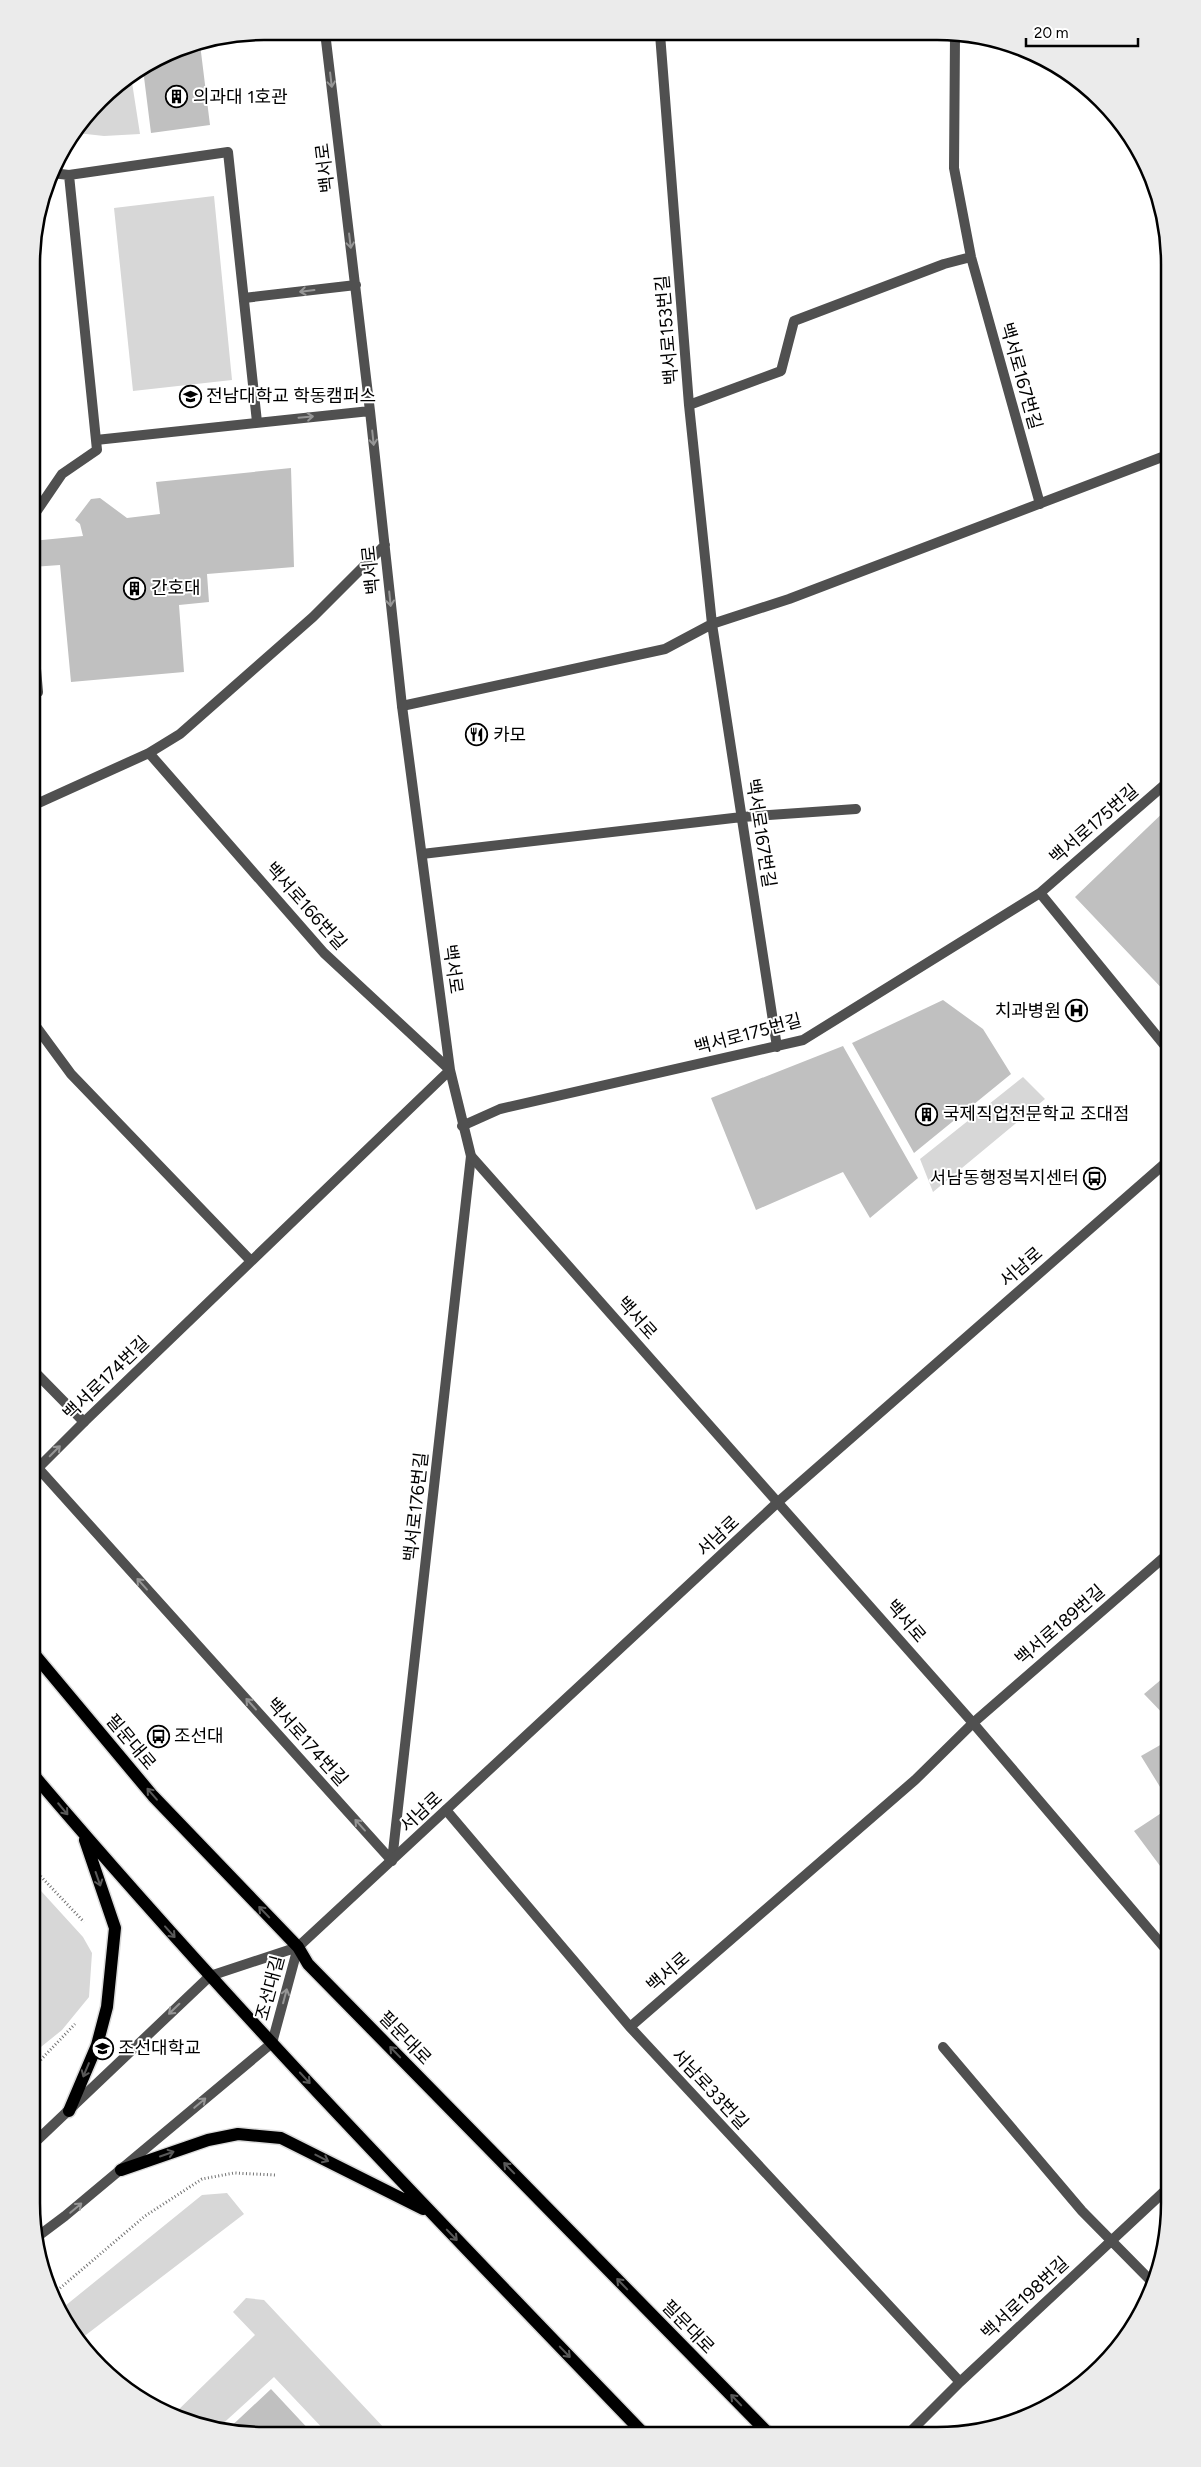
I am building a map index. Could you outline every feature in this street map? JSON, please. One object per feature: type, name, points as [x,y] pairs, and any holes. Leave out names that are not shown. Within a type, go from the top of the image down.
[{"type":"main road","name":"필문대로","points":[[40,1661],[153,1796],[298,1947],[308,1964],[762,2427]]},
{"type":"main road","points":[[40,1783],[210,1976],[272,2043],[431,2213],[637,2427]]},
{"type":"main road","points":[[69,2111],[97,2045],[106,2006],[114,1928],[83,1833]]},
{"type":"main road","points":[[121,2170],[208,2140],[238,2134],[281,2138],[431,2213]]},
{"type":"street","name":"백서로","points":[[326,40],[356,285],[402,706],[450,1070],[462,1126],[472,1156],[973,1723],[1161,1944]]},
{"type":"street","name":"백서로153번길","points":[[660,40],[689,405],[712,624]]},
{"type":"street","points":[[689,405],[780,370],[794,321],[944,264],[971,257],[954,168],[955,41]]},
{"type":"street","points":[[59,174],[69,175],[228,152],[257,422]]},
{"type":"street","points":[[40,506],[62,474],[97,450],[69,175]]},
{"type":"street","name":"백서로167번길","points":[[971,257],[1040,504]]},
{"type":"street","points":[[244,298],[356,285]]},
{"type":"street","points":[[96,440],[370,411]]},
{"type":"street","points":[[402,706],[665,649],[712,624],[789,599],[1161,457]]},
{"type":"street","points":[[40,802],[149,753],[180,734],[313,617],[385,545]]},
{"type":"street","name":"백서로167번길","points":[[712,624],[777,1047]]},
{"type":"street","name":"백서로166번길","points":[[149,753],[324,953],[450,1070]]},
{"type":"street","name":"백서로175번길","points":[[462,1126],[500,1109],[803,1040],[1040,893],[1161,788]]},
{"type":"street","points":[[422,854],[742,817],[856,809]]},
{"type":"street","points":[[1040,893],[1161,1041]]},
{"type":"street","points":[[40,1032],[71,1074],[251,1261]]},
{"type":"street","name":"백서로174번길","points":[[40,1466],[450,1070]]},
{"type":"street","name":"백서로176번길","points":[[392,1861],[472,1156]]},
{"type":"street","name":"서남로","points":[[298,1947],[778,1502],[1161,1167]]},
{"type":"street","points":[[40,1376],[84,1422]]},
{"type":"street","name":"백서로174번길","points":[[40,1470],[392,1861]]},
{"type":"street","name":"백서로189번길","points":[[973,1723],[1161,1559]]},
{"type":"street","name":"백서로","points":[[630,2027],[915,1780],[973,1723]]},
{"type":"street","name":"서남로33번길","points":[[446,1810],[630,2027],[960,2382]]},
{"type":"street","name":"조선대길","points":[[40,2138],[210,1976],[298,1947]]},
{"type":"street","name":"조선대길","points":[[42,2233],[121,2170],[272,2043],[298,1947]]},
{"type":"street","points":[[943,2047],[1082,2211],[1148,2278]]},
{"type":"street","name":"백서로198번길","points":[[915,2427],[960,2382],[1161,2195]]},
{"type":"path","points":[[40,1876],[87,1926]]},
{"type":"path","points":[[40,2060],[80,2018]]},
{"type":"path","points":[[58,2291],[145,2216],[202,2179],[234,2173],[275,2175]]},
{"type":"shaded area","points":[[132,83],[140,134],[104,136],[82,134],[96,116]]},
{"type":"shaded area","points":[[214,196],[232,380],[133,391],[114,208]]},
{"type":"shaded area","points":[[1023,1077],[1045,1099],[933,1192],[920,1159]]},
{"type":"shaded area","points":[[40,1890],[83,1937],[92,1953],[89,1997],[62,2030],[40,2048]]},
{"type":"shaded area","points":[[227,2193],[244,2214],[84,2336],[65,2306],[202,2195]]},
{"type":"shaded area","points":[[246,2298],[264,2300],[383,2427],[321,2427],[274,2377],[223,2423],[178,2410],[255,2335],[233,2312]]},
{"type":"building","name":"의과대 1호관","points":[[201,50],[210,125],[151,133],[144,75],[178,57]]},
{"type":"building","name":"간호대","points":[[291,468],[294,567],[207,574],[209,602],[179,605],[184,672],[71,682],[60,565],[40,566],[40,540],[83,536],[80,524],[75,520],[91,499],[100,498],[127,518],[160,514],[156,482]]},
{"type":"building","points":[[1161,815],[1161,988],[1075,897]]},
{"type":"building","name":"국제직업전문학교 조대점","points":[[943,1000],[983,1029],[1011,1074],[914,1153],[852,1043]]},
{"type":"building","points":[[843,1046],[918,1178],[870,1218],[843,1172],[756,1210],[711,1098]]},
{"type":"building","points":[[1161,1680],[1161,1712],[1144,1694]]},
{"type":"building","points":[[1161,1745],[1161,1788],[1141,1756]]},
{"type":"building","points":[[1161,1813],[1161,1867],[1134,1831]]},
{"type":"building","points":[[271,2389],[306,2427],[250,2427],[233,2425]]},
{"type":"place","name":"의과대 1호관","points":[[177,97]]},
{"type":"place","name":"전남대학교 학동캠퍼스","points":[[190,396]]},
{"type":"place","name":"간호대","points":[[135,588]]},
{"type":"place","name":"카모","points":[[477,735]]},
{"type":"place","name":"치과병원","points":[[1077,1011]]},
{"type":"place","name":"국제직업전문학교 조대점","points":[[927,1114]]},
{"type":"place","name":"서남동행정복지센터","points":[[1095,1178]]},
{"type":"place","name":"조선대","points":[[158,1736]]},
{"type":"place","name":"조선대학교","points":[[102,2048]]}]
